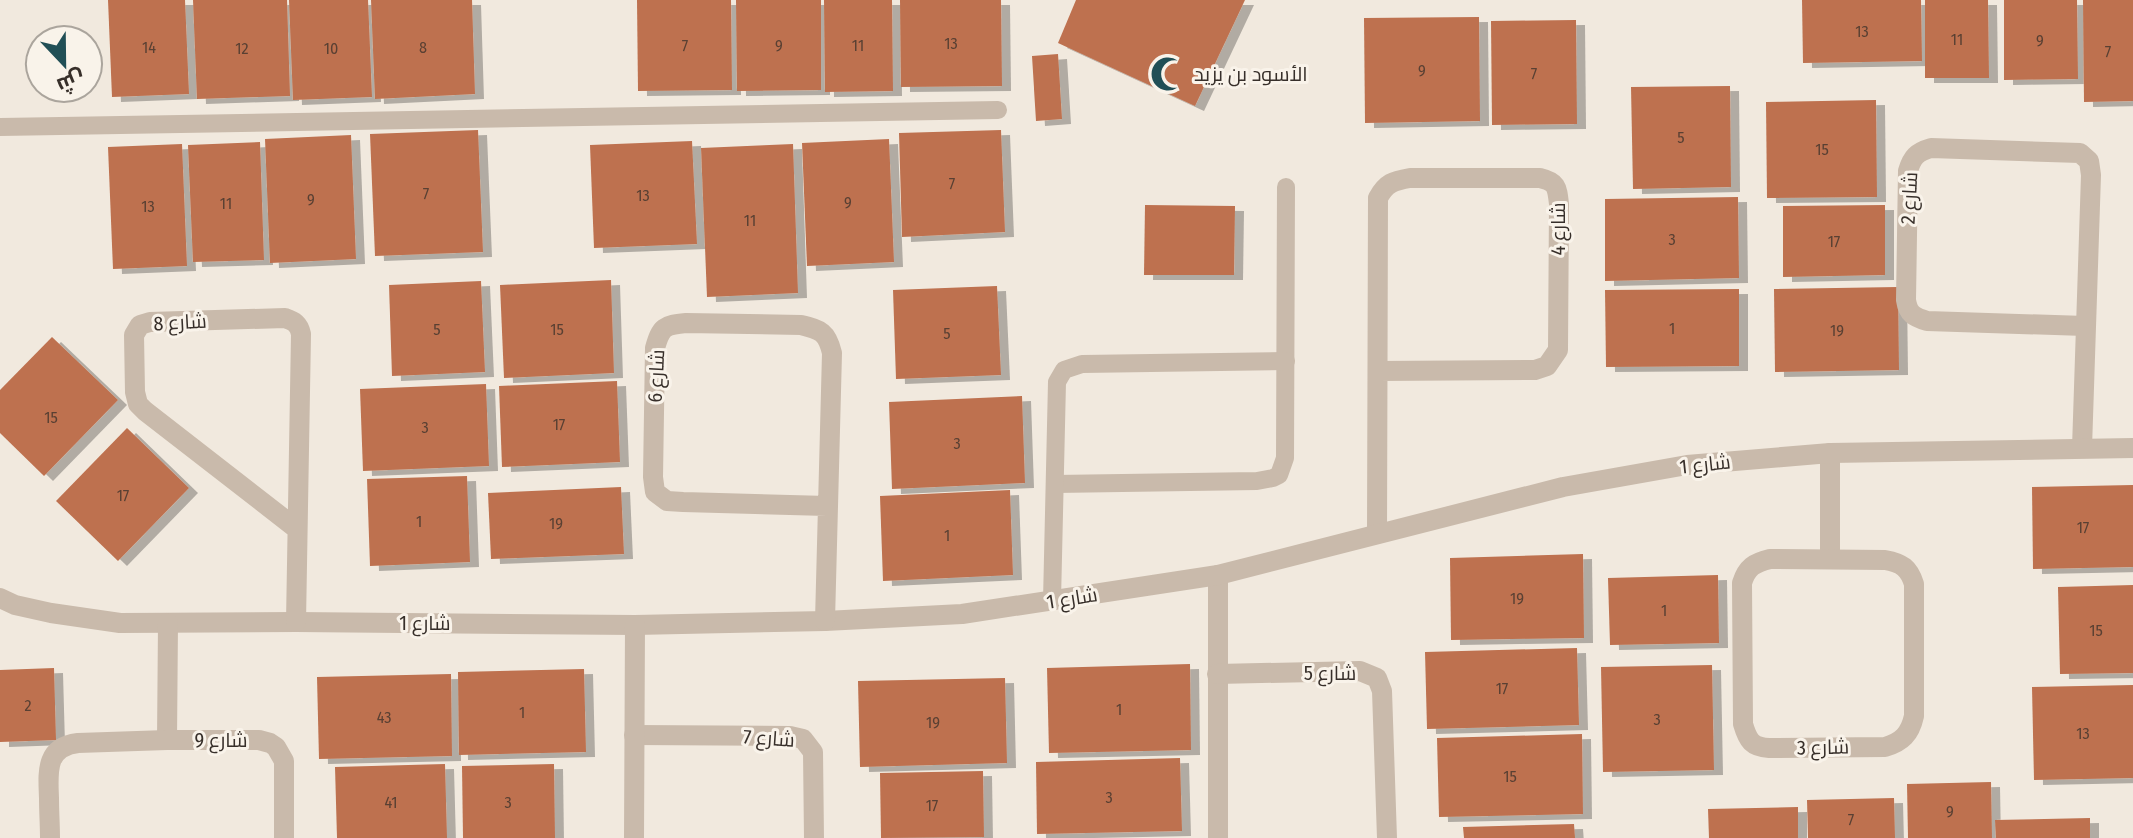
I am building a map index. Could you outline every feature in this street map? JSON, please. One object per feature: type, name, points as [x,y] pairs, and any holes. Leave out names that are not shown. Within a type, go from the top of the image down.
[{"type":"street","name":"شارع 2","points":[[2082,448],[2091,175],[2089,161],[2080,153],[1921,150],[1911,161],[1908,171],[1906,300],[1907,308],[1914,317],[1927,321],[2085,326]]},
{"type":"street","name":"شارع 4","points":[[1377,534],[1378,198],[1383,188],[1392,181],[1410,178],[1540,178],[1550,181],[1558,191],[1559,204],[1558,350],[1547,366],[1535,370],[1378,371]]},
{"type":"street","name":"شارع 8","points":[[296,622],[300,328],[285,318],[150,322],[140,325],[134,335],[138,404],[297,529]]},
{"type":"street","name":"شارع 6","points":[[825,621],[832,353],[829,340],[823,333],[801,325],[686,323],[664,328],[659,333],[655,348],[655,492],[667,501],[827,506]]},
{"type":"street","name":"شارع 1","points":[[0,598],[15,605],[51,613],[120,623],[635,625],[962,614],[1218,575],[1563,487],[1687,465],[1830,453],[2133,448]]},
{"type":"street","points":[[1830,453],[1830,559]]},
{"type":"street","name":"شارع 3","points":[[1770,559],[1830,559],[1898,562],[1911,575],[1914,584],[1912,726],[1899,743],[1885,747],[1754,746],[1747,739],[1743,724],[1742,583],[1745,574],[1750,566],[1770,559]]},
{"type":"street","points":[[1218,575],[1218,838]]},
{"type":"street","name":"شارع 9","points":[[167,740],[168,623]]},
{"type":"street","points":[[634,838],[635,625]]},
{"type":"street","name":"شارع 5","points":[[1217,674],[1360,671],[1377,678],[1382,691],[1387,838]]},
{"type":"street","name":"شارع 7","points":[[634,735],[790,736],[803,739],[813,752],[814,838]]},
{"type":"street","name":"شارع 9","points":[[50,838],[48,770],[59,750],[78,743],[167,740],[259,740],[276,747],[284,761],[284,838]]},
{"type":"lane","points":[[0,127],[998,110]]},
{"type":"lane","points":[[1055,484],[1257,481],[1279,475],[1285,458],[1286,187]]},
{"type":"lane","points":[[1052,601],[1057,382],[1064,370],[1082,364],[1286,361]]},
{"type":"building","points":[[108,0],[185,0],[189,94],[112,97]]},
{"type":"building","points":[[193,0],[287,0],[290,96],[197,99]]},
{"type":"building","points":[[289,0],[368,0],[372,97],[293,100]]},
{"type":"building","points":[[371,0],[472,0],[475,94],[375,99]]},
{"type":"building","points":[[637,0],[731,0],[732,90],[638,91]]},
{"type":"building","points":[[736,0],[821,0],[821,90],[737,91]]},
{"type":"building","points":[[824,0],[892,0],[893,91],[825,92]]},
{"type":"building","points":[[900,0],[1001,0],[1002,86],[901,87]]},
{"type":"building","name":"الأسود بن يزيد","points":[[1076,0],[1245,0],[1195,106],[1058,43]]},
{"type":"building","points":[[1802,0],[1921,0],[1922,61],[1803,63]]},
{"type":"building","points":[[1925,0],[1988,0],[1989,78],[1925,78]]},
{"type":"building","points":[[2004,0],[2077,0],[2078,79],[2004,80]]},
{"type":"building","points":[[2083,0],[2133,0],[2133,101],[2084,102]]},
{"type":"building","points":[[1479,17],[1480,121],[1365,123],[1364,18]]},
{"type":"building","points":[[1576,20],[1577,124],[1492,125],[1491,21]]},
{"type":"building","points":[[1058,54],[1062,119],[1036,121],[1032,56]]},
{"type":"building","points":[[1730,86],[1731,187],[1633,189],[1631,87]]},
{"type":"building","points":[[1876,100],[1877,197],[1767,198],[1766,102]]},
{"type":"building","points":[[478,130],[483,252],[375,256],[370,134]]},
{"type":"building","points":[[1001,130],[1005,232],[902,237],[899,133]]},
{"type":"building","points":[[351,135],[356,259],[270,263],[265,139]]},
{"type":"building","points":[[889,139],[894,262],[807,266],[802,143]]},
{"type":"building","points":[[692,141],[697,244],[594,248],[590,145]]},
{"type":"building","points":[[260,142],[264,260],[193,262],[188,145]]},
{"type":"building","points":[[182,144],[187,266],[113,269],[108,147]]},
{"type":"building","points":[[793,144],[798,293],[707,297],[701,148]]},
{"type":"building","points":[[1738,197],[1739,278],[1605,281],[1605,199]]},
{"type":"building","points":[[1145,205],[1235,206],[1234,275],[1144,275]]},
{"type":"building","points":[[1885,205],[1885,275],[1783,277],[1783,206]]},
{"type":"building","points":[[611,280],[614,373],[504,378],[500,285]]},
{"type":"building","points":[[481,281],[485,372],[392,376],[389,285]]},
{"type":"building","points":[[997,286],[1001,375],[896,379],[893,290]]},
{"type":"building","points":[[1898,287],[1899,370],[1775,372],[1774,289]]},
{"type":"building","points":[[1739,289],[1739,366],[1606,367],[1605,290]]},
{"type":"building","points":[[52,337],[118,400],[44,476],[0,433],[0,390]]},
{"type":"building","points":[[617,381],[620,462],[502,467],[499,386]]},
{"type":"building","points":[[486,384],[489,466],[363,471],[360,389]]},
{"type":"building","points":[[1022,396],[1025,483],[892,489],[889,402]]},
{"type":"building","points":[[127,428],[189,488],[118,561],[56,501]]},
{"type":"building","points":[[467,476],[470,562],[370,566],[367,479]]},
{"type":"building","points":[[2133,485],[2133,567],[2033,569],[2032,487]]},
{"type":"building","points":[[621,487],[624,554],[491,559],[488,493]]},
{"type":"building","points":[[1010,490],[1013,575],[883,581],[880,496]]},
{"type":"building","points":[[1583,554],[1584,638],[1451,640],[1450,558]]},
{"type":"building","points":[[1718,575],[1719,643],[1610,645],[1608,578]]},
{"type":"building","points":[[2133,585],[2133,673],[2060,674],[2058,587]]},
{"type":"building","points":[[1577,648],[1579,725],[1427,729],[1425,652]]},
{"type":"building","points":[[1190,664],[1191,750],[1049,753],[1047,668]]},
{"type":"building","points":[[1712,665],[1714,770],[1603,772],[1601,667]]},
{"type":"building","points":[[54,668],[56,740],[0,742],[0,670]]},
{"type":"building","points":[[584,669],[586,752],[459,755],[458,672]]},
{"type":"building","points":[[451,674],[452,756],[319,759],[317,677]]},
{"type":"building","points":[[1005,678],[1007,763],[860,767],[858,681]]},
{"type":"building","points":[[2133,685],[2133,778],[2034,780],[2032,687]]},
{"type":"building","points":[[1582,734],[1583,814],[1439,817],[1437,738]]},
{"type":"building","points":[[1180,758],[1182,831],[1037,834],[1036,762]]},
{"type":"building","points":[[445,764],[447,838],[337,838],[335,767]]},
{"type":"building","points":[[554,764],[555,838],[463,838],[462,766]]},
{"type":"building","points":[[983,771],[984,837],[881,838],[880,773]]},
{"type":"building","points":[[1991,782],[1992,838],[1908,838],[1907,784]]},
{"type":"building","points":[[1894,798],[1895,838],[1808,838],[1807,800]]},
{"type":"building","points":[[1798,807],[1798,838],[1709,838],[1708,809]]},
{"type":"building","points":[[2090,818],[2090,838],[1996,838],[1995,820]]},
{"type":"building","points":[[1574,824],[1575,838],[1464,838],[1463,827]]},
{"type":"place","name":"الأسود بن يزيد","points":[[1168,74]]}]
